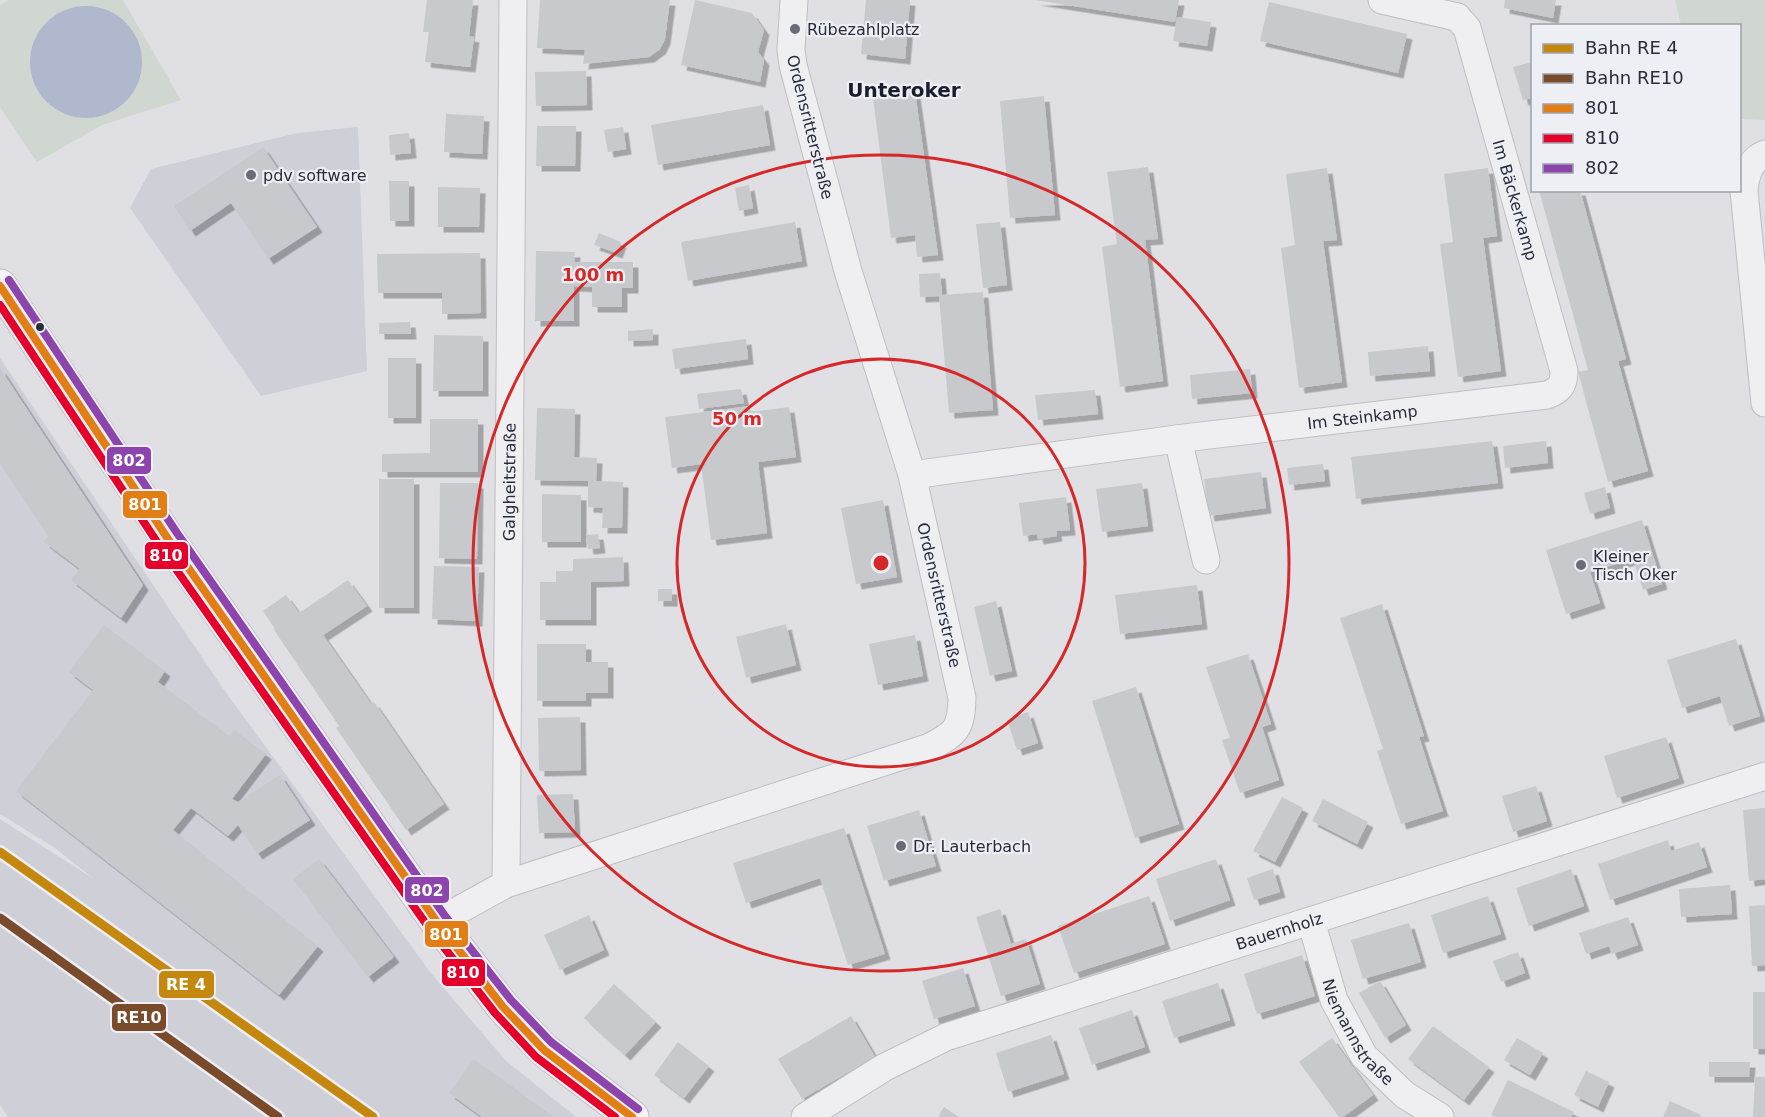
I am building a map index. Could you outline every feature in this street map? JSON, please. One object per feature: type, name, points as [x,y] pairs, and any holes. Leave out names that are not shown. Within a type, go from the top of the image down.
[{"type":"main road","points":[[0,286],[168,539],[437,922],[503,1007],[544,1050],[632,1117]]},
{"type":"street","name":"Galgheitstraße","points":[[506,884],[513,0]]},
{"type":"street","name":"Ordensritterstraße","points":[[506,884],[930,747],[950,736],[961,719],[962,698],[912,475],[848,271],[793,65],[791,50],[794,0]]},
{"type":"street","points":[[1382,0],[1460,8]]},
{"type":"street","name":"Im Bäckerkamp","points":[[1460,8],[1564,371],[1564,382],[1557,391],[1547,395]]},
{"type":"street","points":[[1765,154],[1750,167],[1744,191],[1765,403]]},
{"type":"street","name":"Im Steinkamp","points":[[912,475],[1178,439],[1547,395]]},
{"type":"street","points":[[1178,439],[1206,560]]},
{"type":"street","name":"Bauernholz","points":[[805,1117],[885,1067],[946,1037],[1765,776]]},
{"type":"street","points":[[437,922],[506,884]]},
{"type":"street","name":"Niemannstraße","points":[[1311,921],[1334,1000],[1364,1056],[1405,1095],[1440,1117]]},
{"type":"shaded area","points":[[8,0],[123,0],[181,100],[102,125],[37,162],[0,107],[0,5]]},
{"type":"shaded area","points":[[1675,0],[1765,0],[1765,120],[1741,119],[1741,24],[1681,24]]},
{"type":"shaded area","points":[[358,127],[367,371],[261,396],[130,208],[151,169],[297,133]]},
{"type":"shaded area","points":[[0,358],[222,687],[430,972],[506,1061],[576,1117],[8,1117],[0,1105],[0,819],[94,879],[55,848],[0,814]]},
{"type":"water","points":[[86,6],[108,10],[126,22],[138,40],[142,62],[138,84],[126,102],[108,114],[86,118],[64,114],[46,102],[34,84],[30,62],[34,40],[46,22],[64,10]]},
{"type":"building","points":[[427,0],[473,0],[469,36],[474,37],[470,67],[425,62],[429,32],[423,32]]},
{"type":"building","points":[[540,0],[670,0],[665,39],[660,49],[649,57],[583,64],[585,50],[537,48]]},
{"type":"building","points":[[695,0],[752,13],[764,30],[758,52],[764,60],[760,82],[681,65]]},
{"type":"building","points":[[866,0],[910,0],[905,59],[861,54]]},
{"type":"building","points":[[1035,0],[1179,0],[1175,22]]},
{"type":"building","points":[[1505,0],[1556,0],[1553,18],[1504,8]]},
{"type":"building","points":[[1269,2],[1407,34],[1398,73],[1260,41]]},
{"type":"building","points":[[1177,17],[1211,22],[1207,46],[1173,41]]},
{"type":"building","points":[[1531,62],[1531,98],[1523,100],[1513,67]]},
{"type":"building","points":[[586,71],[587,105],[536,106],[535,72]]},
{"type":"building","points":[[915,92],[938,255],[917,257],[915,235],[891,238],[873,98]]},
{"type":"building","points":[[1044,96],[1055,215],[1010,218],[1000,101]]},
{"type":"building","points":[[763,105],[770,145],[658,165],[651,125]]},
{"type":"building","points":[[446,114],[484,116],[482,154],[444,152]]},
{"type":"building","points":[[537,126],[576,126],[575,166],[536,166]]},
{"type":"building","points":[[623,127],[626,149],[608,152],[604,130]]},
{"type":"building","points":[[409,133],[411,153],[390,155],[389,135]]},
{"type":"building","name":"pdv software","points":[[263,147],[317,227],[268,259],[231,203],[190,231],[174,206]]},
{"type":"building","points":[[1148,167],[1158,239],[1145,240],[1163,381],[1120,387],[1102,247],[1117,244],[1107,172]]},
{"type":"building","points":[[1327,168],[1337,240],[1323,241],[1342,382],[1299,388],[1281,248],[1295,245],[1286,174]]},
{"type":"building","points":[[1488,168],[1497,236],[1483,238],[1501,371],[1458,377],[1440,244],[1453,242],[1444,174]]},
{"type":"building","points":[[389,181],[409,181],[409,221],[390,221]]},
{"type":"building","points":[[749,185],[753,208],[739,211],[735,188]]},
{"type":"building","points":[[438,187],[480,188],[479,227],[438,227]]},
{"type":"building","points":[[1540,192],[1581,192],[1626,359],[1618,361],[1648,471],[1608,482],[1578,372],[1588,370]]},
{"type":"building","points":[[795,222],[802,261],[688,281],[681,242]]},
{"type":"building","points":[[1000,222],[1007,285],[983,288],[976,224]]},
{"type":"building","points":[[599,233],[621,242],[617,253],[594,245]]},
{"type":"building","points":[[536,251],[575,252],[574,262],[633,262],[633,288],[622,288],[622,307],[592,307],[592,287],[574,286],[574,321],[535,321]]},
{"type":"building","points":[[480,253],[481,313],[442,314],[442,293],[378,293],[377,254]]},
{"type":"building","points":[[940,273],[942,295],[983,292],[993,410],[949,413],[939,296],[920,297],[919,274]]},
{"type":"building","points":[[410,322],[411,334],[379,334],[379,323]]},
{"type":"building","points":[[653,329],[653,340],[628,341],[628,331]]},
{"type":"building","points":[[434,335],[483,336],[483,391],[433,391]]},
{"type":"building","points":[[746,339],[748,359],[675,369],[672,349]]},
{"type":"building","points":[[1428,346],[1430,371],[1370,376],[1368,352]]},
{"type":"building","points":[[388,358],[416,358],[416,418],[388,418]]},
{"type":"building","points":[[0,368],[143,585],[121,618],[71,580],[80,569],[44,542],[48,536],[0,464]]},
{"type":"building","points":[[1250,369],[1252,393],[1192,399],[1190,375]]},
{"type":"building","points":[[741,389],[744,403],[699,409],[697,394]]},
{"type":"building","points":[[1095,390],[1098,414],[1038,420],[1035,395]]},
{"type":"building","points":[[750,406],[751,412],[789,407],[796,457],[758,462],[767,533],[711,540],[701,464],[672,468],[665,417]]},
{"type":"building","points":[[537,408],[575,409],[574,457],[597,458],[596,481],[623,482],[622,528],[602,528],[603,508],[588,507],[588,481],[535,480]]},
{"type":"building","points":[[430,419],[478,419],[478,472],[382,472],[382,454],[430,453]]},
{"type":"building","points":[[1492,441],[1498,483],[1356,499],[1351,457]]},
{"type":"building","points":[[1546,441],[1548,463],[1505,468],[1503,446]]},
{"type":"building","points":[[1323,464],[1325,481],[1289,485],[1287,468]]},
{"type":"building","points":[[1261,472],[1266,508],[1209,516],[1204,479]]},
{"type":"building","points":[[379,479],[414,479],[414,608],[379,608]]},
{"type":"building","points":[[440,483],[478,483],[477,559],[439,558]]},
{"type":"building","points":[[1142,483],[1148,526],[1102,532],[1096,489]]},
{"type":"building","points":[[1605,487],[1610,508],[1590,514],[1584,493]]},
{"type":"building","points":[[542,494],[581,495],[581,542],[542,542]]},
{"type":"building","points":[[1066,497],[1070,530],[1056,531],[1057,536],[1038,539],[1037,534],[1023,536],[1019,503]]},
{"type":"building","points":[[883,500],[897,577],[856,584],[841,508]]},
{"type":"building","name":"Kleiner Tisch Oker","points":[[1642,520],[1662,584],[1643,590],[1633,559],[1590,572],[1600,603],[1566,614],[1546,550]]},
{"type":"building","points":[[598,534],[600,548],[588,549],[586,535]]},
{"type":"building","points":[[623,557],[624,581],[591,582],[591,620],[540,620],[540,582],[556,582],[556,571],[573,571],[573,559]]},
{"type":"building","points":[[434,566],[479,567],[477,621],[432,619]]},
{"type":"building","points":[[348,580],[367,606],[323,635],[371,704],[374,702],[444,804],[406,830],[336,728],[339,726],[263,611],[286,595],[299,613]]},
{"type":"building","points":[[1197,585],[1202,624],[1120,634],[1115,595]]},
{"type":"building","points":[[658,589],[672,589],[672,601],[658,601]]},
{"type":"building","points":[[996,601],[1012,671],[990,676],[974,607]]},
{"type":"building","points":[[1382,604],[1424,736],[1419,737],[1443,811],[1401,824],[1377,751],[1383,749],[1340,618]]},
{"type":"building","points":[[786,624],[796,665],[746,678],[736,637]]},
{"type":"building","points":[[104,625],[165,671],[158,682],[229,736],[234,730],[266,754],[232,799],[238,802],[280,775],[310,820],[257,854],[238,825],[228,836],[191,808],[173,830],[318,946],[279,995],[16,791],[93,690],[69,672]]},
{"type":"building","points":[[915,635],[923,676],[878,685],[869,644]]},
{"type":"building","points":[[1736,639],[1760,716],[1729,726],[1720,696],[1682,708],[1667,660]]},
{"type":"building","points":[[537,644],[586,644],[586,662],[608,662],[608,693],[586,693],[586,701],[537,701]]},
{"type":"building","points":[[1248,654],[1271,724],[1262,727],[1279,780],[1240,793],[1222,740],[1230,738],[1206,667]]},
{"type":"building","points":[[1136,687],[1179,824],[1135,838],[1092,701]]},
{"type":"building","points":[[1028,712],[1038,743],[1017,750],[1007,720]]},
{"type":"building","points":[[580,717],[581,770],[539,771],[538,718]]},
{"type":"building","points":[[1666,737],[1679,778],[1617,798],[1604,756]]},
{"type":"building","points":[[1536,786],[1547,821],[1513,832],[1502,796]]},
{"type":"building","points":[[573,794],[575,832],[539,833],[537,795]]},
{"type":"building","points":[[1282,797],[1303,808],[1275,862],[1253,851]]},
{"type":"building","points":[[1323,799],[1368,822],[1357,844],[1312,821]]},
{"type":"building","points":[[1765,808],[1765,879],[1749,881],[1743,810]]},
{"type":"building","name":"Dr. Lauterbach","points":[[919,810],[936,866],[884,881],[867,826]]},
{"type":"building","points":[[844,828],[885,954],[848,965],[820,878],[746,903],[733,863]]},
{"type":"building","points":[[1668,840],[1671,851],[1699,842],[1707,867],[1610,900],[1598,864]]},
{"type":"building","points":[[319,859],[394,957],[368,977],[293,879]]},
{"type":"building","points":[[1216,859],[1230,900],[1170,921],[1156,879]]},
{"type":"building","points":[[1273,869],[1280,892],[1254,900],[1247,878]]},
{"type":"building","points":[[1571,869],[1584,906],[1529,926],[1516,888]]},
{"type":"building","points":[[1730,885],[1732,914],[1681,917],[1679,889]]},
{"type":"building","points":[[1149,896],[1165,944],[1074,973],[1058,926]]},
{"type":"building","points":[[1488,896],[1501,934],[1443,953],[1431,915]]},
{"type":"building","points":[[1765,905],[1765,965],[1752,966],[1749,906]]},
{"type":"building","points":[[1000,909],[1011,944],[1026,939],[1040,984],[1001,996],[976,917]]},
{"type":"building","points":[[589,915],[604,950],[560,970],[544,935]]},
{"type":"building","points":[[1628,917],[1638,945],[1612,954],[1609,946],[1586,954],[1579,933]]},
{"type":"building","points":[[1409,923],[1421,962],[1363,979],[1351,940]]},
{"type":"building","points":[[1518,952],[1525,973],[1501,982],[1493,961]]},
{"type":"building","points":[[1302,955],[1315,996],[1257,1014],[1244,974]]},
{"type":"building","points":[[963,968],[975,1006],[934,1019],[922,981]]},
{"type":"building","points":[[1380,981],[1406,1025],[1385,1038],[1359,993]]},
{"type":"building","points":[[1218,983],[1230,1020],[1174,1038],[1162,1001]]},
{"type":"building","points":[[614,984],[656,1022],[625,1055],[584,1018]]},
{"type":"building","points":[[1753,992],[1765,992],[1765,1049],[1753,1049]]},
{"type":"building","points":[[1132,1010],[1145,1047],[1092,1065],[1079,1028]]},
{"type":"building","points":[[851,1016],[875,1057],[802,1099],[778,1059]]},
{"type":"building","points":[[1433,1026],[1489,1067],[1464,1100],[1408,1059]]},
{"type":"building","points":[[1051,1035],[1064,1074],[1008,1092],[996,1053]]},
{"type":"building","points":[[1332,1038],[1373,1095],[1343,1117],[1339,1117],[1299,1062]]},
{"type":"building","points":[[1517,1038],[1543,1053],[1530,1075],[1504,1060]]},
{"type":"building","points":[[678,1042],[709,1066],[684,1098],[654,1075]]},
{"type":"building","points":[[474,1059],[554,1117],[482,1117],[449,1093]]},
{"type":"building","points":[[1709,1062],[1750,1062],[1749,1077],[1709,1077]]},
{"type":"building","points":[[1586,1071],[1609,1082],[1598,1107],[1574,1095]]},
{"type":"building","points":[[1755,1077],[1765,1077],[1765,1117],[1753,1117]]},
{"type":"building","points":[[1508,1080],[1574,1112],[1571,1117],[1495,1117],[1491,1115]]},
{"type":"building","points":[[1670,1101],[1701,1115],[1700,1117],[1663,1117]]},
{"type":"building","points":[[944,1107],[959,1117],[938,1117]]},
{"type":"transit line","name":"802","points":[[9,280],[177,533],[445,916],[511,1000],[551,1042],[638,1109]]},
{"type":"transit line","name":"801","points":[[0,286],[168,539],[437,922],[503,1007],[544,1050],[632,1117]]},
{"type":"transit line","name":"810","points":[[0,305],[159,545],[429,928],[495,1013],[536,1057],[615,1117]]},
{"type":"transit line","points":[[0,852],[373,1117]]},
{"type":"rail line","name":"RE10","points":[[0,918],[278,1117]]},
{"type":"place","name":"Rübezahlplatz","points":[[795,29]]},
{"type":"place","name":"pdv software","points":[[251,175]]},
{"type":"place","name":"Kleiner Tisch Oker","points":[[1581,565]]},
{"type":"place","name":"Dr. Lauterbach","points":[[901,846]]},
{"type":"district","name":"Unteroker","points":[[904,90]]}]
